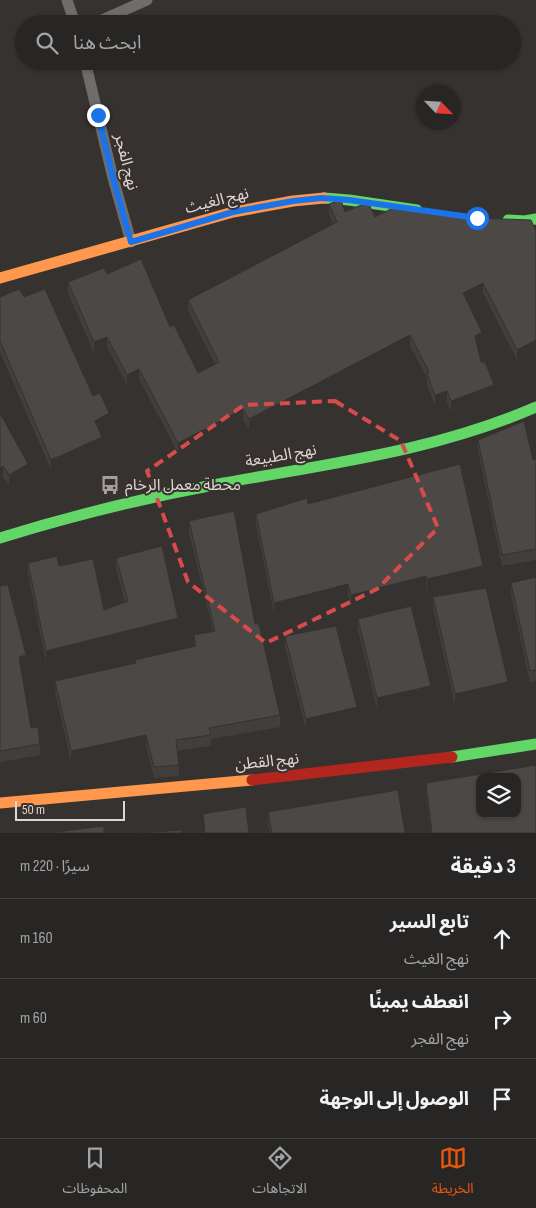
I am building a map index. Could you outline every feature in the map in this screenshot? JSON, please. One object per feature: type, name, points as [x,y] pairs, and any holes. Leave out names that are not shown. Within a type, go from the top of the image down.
[{"type":"street","points":[[67,0],[72,15]]},
{"type":"street","points":[[114,15],[147,0]]},
{"type":"street","name":"نهج الفجر","points":[[87,70],[113,178],[131,242]]},
{"type":"street","name":"نهج الغيث","points":[[0,278],[233,212],[293,201],[322,198],[349,200],[425,211]]},
{"type":"street","points":[[496,219],[525,221],[536,219]]},
{"type":"street","name":"نهج الطبيعة","points":[[0,538],[92,512],[209,486],[344,462],[425,445],[496,423],[536,407]]},
{"type":"street","name":"نهج القطن","points":[[0,803],[244,781],[400,764],[536,744]]},
{"type":"highlighted area","points":[[335,401],[401,441],[438,528],[377,589],[266,643],[188,582],[147,471],[244,405]]},
{"type":"building","points":[[341,200],[345,212],[368,202],[375,217],[397,206],[476,218],[531,220],[536,231],[536,340],[517,350],[483,283],[463,293],[482,332],[475,336],[481,362],[485,362],[494,385],[451,401],[447,391],[435,395],[427,374],[429,372],[410,335],[249,419],[243,409],[178,443],[139,369],[127,375],[107,337],[94,342],[68,282],[104,268],[107,274],[141,259],[170,327],[174,325],[198,373],[219,362],[188,300],[337,222],[329,204]]},
{"type":"building","points":[[19,289],[24,297],[45,289],[93,396],[100,393],[109,413],[95,421],[102,437],[51,460],[0,341],[0,297]]},
{"type":"building","points":[[0,413],[28,464],[9,475],[3,466],[0,468]]},
{"type":"building","points":[[524,421],[533,460],[536,458],[536,549],[502,555],[478,440]]},
{"type":"building","points":[[460,464],[483,566],[427,579],[426,576],[351,595],[348,584],[274,603],[256,514],[307,498],[308,504]]},
{"type":"building","points":[[234,511],[255,624],[259,624],[280,715],[209,728],[211,735],[176,740],[179,765],[154,767],[146,735],[71,751],[55,681],[136,663],[135,660],[196,646],[194,635],[215,631],[189,521]]},
{"type":"building","points":[[162,546],[178,618],[46,651],[28,563],[57,556],[59,566],[93,559],[104,610],[128,601],[116,558]]},
{"type":"building","points":[[536,577],[536,670],[530,671],[511,583]]},
{"type":"building","points":[[8,585],[26,655],[19,657],[31,728],[38,727],[40,744],[0,751],[0,586]]},
{"type":"building","points":[[486,588],[508,682],[455,694],[433,597]]},
{"type":"building","points":[[411,606],[431,686],[377,698],[358,619]]},
{"type":"building","points":[[336,626],[357,707],[306,719],[285,636]]},
{"type":"building","points":[[536,765],[536,833],[432,833],[426,783],[476,775],[476,818],[521,818],[521,773],[487,773]]},
{"type":"building","points":[[398,790],[405,833],[272,833],[268,812]]},
{"type":"building","points":[[246,807],[249,833],[205,833],[203,814]]},
{"type":"building","points":[[104,826],[104,833],[49,833]]},
{"type":"building","points":[[181,830],[182,833],[140,833]]},
{"type":"traffic: fast","points":[[324,198],[417,210]]},
{"type":"traffic: fast","points":[[508,220],[525,221],[536,219]]},
{"type":"traffic: fast","points":[[0,538],[83,514],[167,494],[343,462],[421,445],[459,435],[536,407]]},
{"type":"traffic: fast","points":[[452,757],[536,744]]},
{"type":"traffic: slow","points":[[0,278],[233,212],[293,201],[324,198]]},
{"type":"traffic: slow","points":[[0,803],[252,780]]},
{"type":"traffic: jam","points":[[252,780],[452,757]]},
{"type":"place","name":"محطة معمل الرخام","points":[[110,485]]},
{"type":"route","points":[[98,115],[131,242],[233,212],[293,201],[322,198],[477,218]]}]
